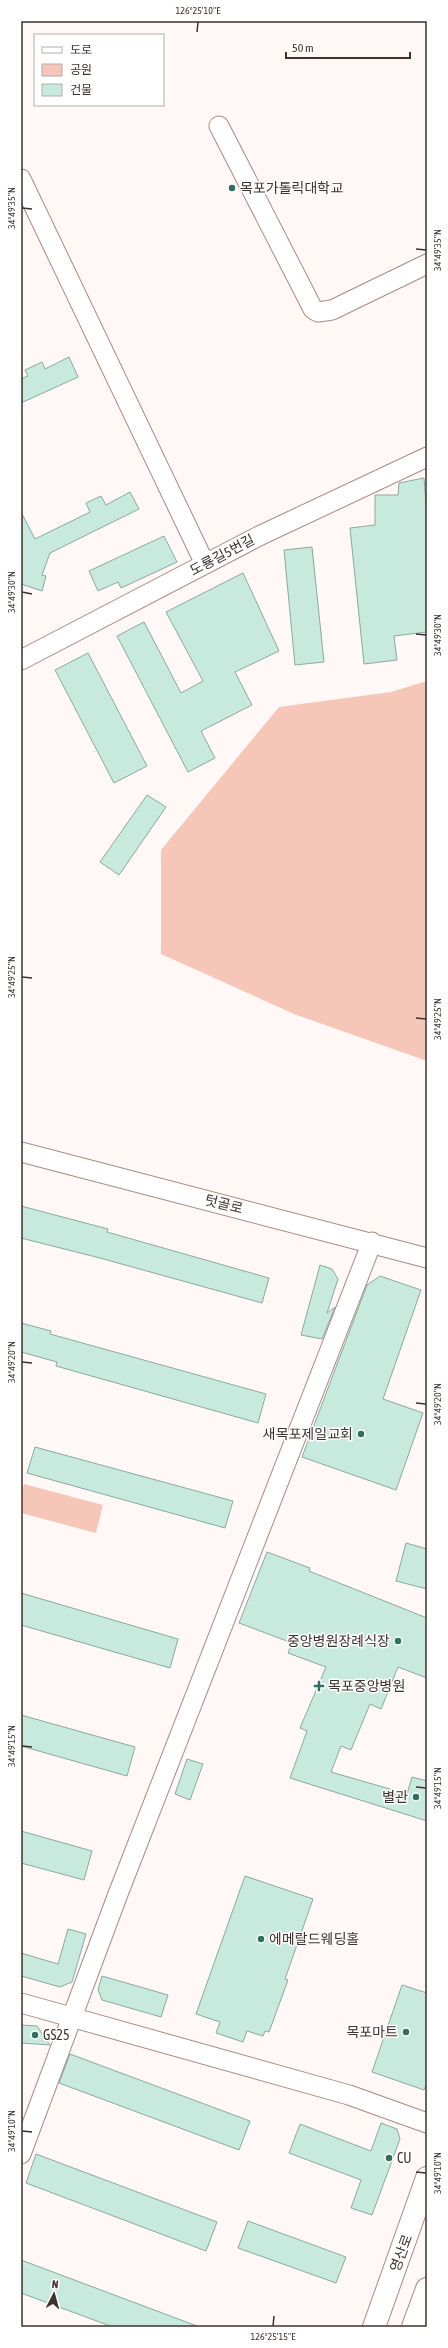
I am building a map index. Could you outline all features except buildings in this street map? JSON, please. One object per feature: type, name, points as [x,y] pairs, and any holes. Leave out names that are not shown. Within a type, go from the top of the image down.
[{"type":"street","points":[[219,126],[313,308],[318,312],[332,310],[427,264]]},
{"type":"street","points":[[21,179],[205,564]]},
{"type":"street","name":"도룡길5번길","points":[[21,660],[259,536],[427,457]]},
{"type":"street","name":"텃골로","points":[[21,1152],[372,1242],[427,1258]]},
{"type":"street","points":[[21,2154],[121,1887],[372,1242]]},
{"type":"street","points":[[21,2004],[349,2095],[427,2123]]},
{"type":"street","name":"영산로","points":[[374,2327],[427,2178]]},
{"type":"street","points":[[413,2327],[427,2289]]},
{"type":"green space","points":[[427,681],[427,1061],[294,1014],[161,954],[161,850],[279,707],[391,692]]},
{"type":"green space","points":[[24,1484],[103,1505],[96,1533],[21,1513],[21,1494]]},
{"type":"place","name":"목포가톨릭대학교","points":[[232,188]]},
{"type":"place","name":"새목포제일교회","points":[[361,1434]]},
{"type":"place","name":"중앙병원장례식장","points":[[398,1641]]},
{"type":"place","name":"목포중앙병원","points":[[319,1686]]},
{"type":"place","name":"별관","points":[[416,1797]]},
{"type":"place","name":"에메랄드웨딩홀","points":[[261,1939]]},
{"type":"place","name":"목포마트","points":[[406,2032]]},
{"type":"place","name":"GS25","points":[[35,2035]]},
{"type":"place","name":"CU","points":[[389,2158]]}]
